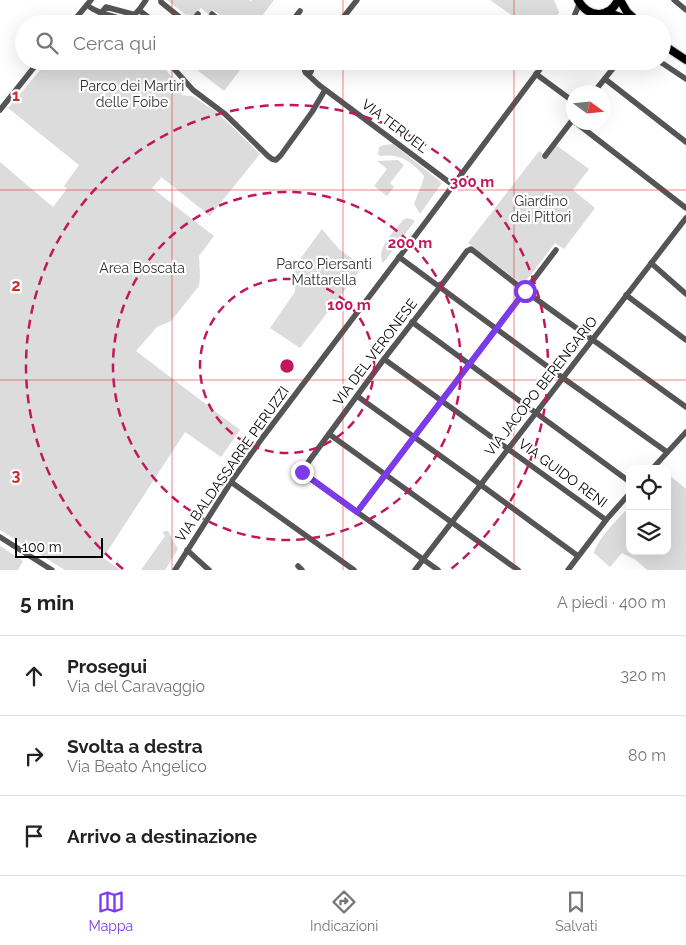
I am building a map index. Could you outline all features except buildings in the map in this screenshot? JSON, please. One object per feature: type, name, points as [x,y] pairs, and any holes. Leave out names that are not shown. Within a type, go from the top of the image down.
[{"type":"main road","points":[[579,1],[586,10],[599,14],[613,8],[619,0],[630,15]]},
{"type":"main road","points":[[607,12],[615,15]]},
{"type":"main road","points":[[671,45],[686,55]]},
{"type":"main road","points":[[671,50],[686,60]]},
{"type":"street","points":[[101,13],[106,7],[135,14],[146,0]]},
{"type":"street","points":[[161,0],[178,15]]},
{"type":"street","points":[[345,15],[357,0]]},
{"type":"street","points":[[674,0],[686,10]]},
{"type":"street","points":[[575,15],[579,1]]},
{"type":"street","points":[[78,15],[89,2],[94,11],[108,15]]},
{"type":"street","points":[[139,10],[145,15]]},
{"type":"street","points":[[297,15],[300,11]]},
{"type":"street","points":[[671,69],[686,79]]},
{"type":"street","points":[[0,110],[32,70]]},
{"type":"street","points":[[175,70],[193,90],[225,114],[272,159],[276,160],[312,112],[324,89]]},
{"type":"street","name":"VIA TERUEL","points":[[311,70],[324,89],[453,185]]},
{"type":"street","name":"VIA BALDASSARRE PERUZZI","points":[[175,570],[262,437],[539,70]]},
{"type":"street","points":[[600,85],[612,70]]},
{"type":"street","points":[[536,74],[566,96]]},
{"type":"street","points":[[605,79],[686,142]]},
{"type":"street","points":[[544,156],[566,130]]},
{"type":"street","points":[[587,130],[686,208]]},
{"type":"street","name":"VIA JACOPO BERENGARIO","points":[[416,570],[686,218]]},
{"type":"street","name":"VIA DEL VERONESE","points":[[357,512],[302,472],[412,322],[467,251],[471,250],[525,291]]},
{"type":"street","points":[[438,570],[357,512],[556,250]]},
{"type":"street","points":[[399,257],[667,452]]},
{"type":"street","points":[[651,263],[686,294]]},
{"type":"street","points":[[525,291],[686,407]]},
{"type":"street","points":[[626,296],[686,340]]},
{"type":"street","points":[[412,322],[626,479]]},
{"type":"street","name":"VIA GUIDO RENI","points":[[384,359],[606,520]]},
{"type":"street","points":[[357,396],[578,556]]},
{"type":"street","points":[[656,465],[686,432]]},
{"type":"street","points":[[329,434],[518,570]]},
{"type":"street","points":[[231,482],[354,570]]},
{"type":"street","points":[[568,570],[606,520],[626,498]]},
{"type":"street","points":[[0,537],[52,570]]},
{"type":"street","points":[[188,550],[209,570]]},
{"type":"green space","points":[[167,0],[274,0],[263,15],[220,15],[213,10],[209,15],[201,8],[195,15],[186,15]]},
{"type":"green space","points":[[490,0],[554,0],[559,12],[558,15],[511,15]]},
{"type":"green space","points":[[40,70],[166,70],[184,91],[181,95],[192,96],[218,113],[260,154],[210,216],[160,176],[161,178],[152,188],[214,236],[199,256],[199,286],[171,321],[157,327],[136,351],[240,430],[221,457],[185,432],[103,558],[121,570],[65,570],[0,530],[0,162],[53,207],[67,189],[64,186],[79,165],[8,108]]},
{"type":"green space","points":[[197,70],[240,70],[224,91]]},
{"type":"green space","points":[[393,144],[442,183],[420,214],[414,204],[424,176],[405,159],[387,155],[380,156],[378,154],[379,147]]},
{"type":"green space","name":"Giardino dei Pittori","points":[[556,145],[589,169],[573,190],[595,208],[564,249],[555,243],[523,285],[468,243],[539,151],[547,157]]},
{"type":"green space","points":[[398,160],[404,165],[390,183],[394,187],[387,196],[374,186],[387,169],[377,161]]},
{"type":"green space","points":[[407,218],[415,221],[383,263],[381,252],[383,247],[403,220]]},
{"type":"green space","name":"Parco Piersanti Mattarella","points":[[322,229],[339,249],[361,265],[361,269],[300,348],[270,328],[295,292],[295,266]]},
{"type":"green space","points":[[671,476],[686,489],[686,570],[647,570],[636,560],[626,555],[671,555]]},
{"type":"green space","points":[[626,510],[626,555],[622,553],[610,567],[594,553],[599,541]]},
{"type":"green space","points":[[168,531],[178,549],[165,570],[141,570],[165,536],[162,532]]},
{"type":"green space","points":[[0,546],[23,561],[18,570],[0,570]]},
{"type":"route","points":[[302,472],[357,512],[525,291]]},
{"type":"park label","name":"Parco dei Martiri delle Foibe","points":[[132,94]]},
{"type":"park label","name":"Area Boscata","points":[[142,268]]}]
